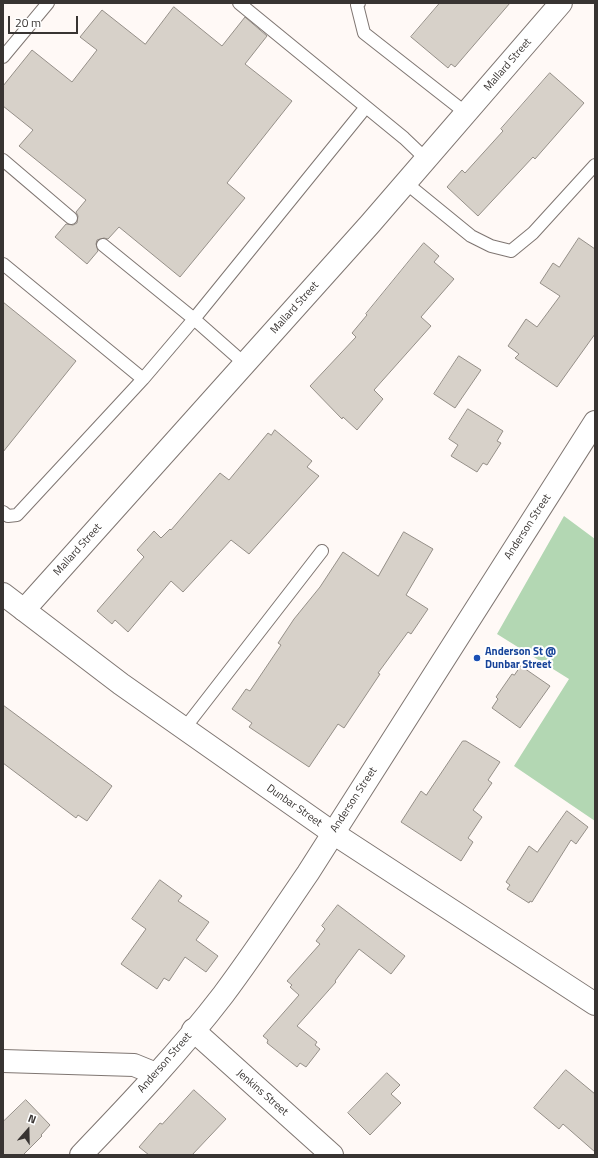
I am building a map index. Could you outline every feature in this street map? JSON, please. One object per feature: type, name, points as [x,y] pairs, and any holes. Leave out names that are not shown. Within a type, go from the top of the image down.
[{"type":"street","name":"Mallard Street","points":[[24,610],[406,183],[561,3]]},
{"type":"street","name":"Anderson Street","points":[[81,1155],[156,1074],[222,996],[264,938],[594,426]]},
{"type":"street","name":"Dunbar Street","points":[[3,594],[121,684],[333,833],[595,1004]]},
{"type":"street","name":"Jenkins Street","points":[[192,1030],[332,1155]]},
{"type":"street","points":[[3,1061],[134,1065],[156,1074]]},
{"type":"lane","points":[[3,57],[48,3]]},
{"type":"lane","points":[[239,3],[366,107],[426,159]]},
{"type":"lane","points":[[359,3],[357,5],[364,33],[466,113]]},
{"type":"lane","points":[[3,512],[8,516],[17,515],[143,378],[194,319],[366,107]]},
{"type":"lane","points":[[3,160],[71,218]]},
{"type":"lane","points":[[406,183],[471,236],[491,246],[511,251],[533,233],[595,165]]},
{"type":"lane","points":[[103,245],[194,319],[245,364]]},
{"type":"lane","points":[[3,264],[143,378]]},
{"type":"lane","points":[[184,729],[322,551]]},
{"type":"green space","points":[[564,516],[595,539],[595,821],[514,766],[569,679],[497,634]]},
{"type":"building","points":[[440,3],[510,3],[455,67],[451,64],[448,68],[411,37]]},
{"type":"building","points":[[174,7],[222,46],[245,17],[267,36],[245,64],[292,101],[227,183],[245,198],[180,277],[119,227],[108,239],[104,238],[97,240],[96,244],[98,251],[87,264],[55,237],[66,224],[73,225],[77,223],[78,216],[76,212],[86,200],[19,146],[33,130],[3,106],[3,86],[32,50],[72,82],[97,50],[80,37],[102,10],[145,44]]},
{"type":"building","points":[[550,73],[584,103],[535,159],[533,157],[478,216],[447,187],[462,170],[465,173],[503,131],[501,129]]},
{"type":"building","points":[[579,238],[595,249],[595,334],[557,387],[515,358],[519,354],[508,346],[526,319],[537,327],[560,296],[540,283],[553,263],[559,267]]},
{"type":"building","points":[[424,243],[439,256],[434,262],[454,279],[421,317],[431,326],[374,390],[383,399],[357,430],[343,417],[342,419],[310,386],[356,337],[352,333]]},
{"type":"building","points":[[3,302],[76,361],[3,452]]},
{"type":"building","points":[[459,356],[481,370],[455,408],[434,394]]},
{"type":"building","points":[[468,409],[503,431],[497,441],[501,443],[487,465],[483,463],[477,472],[451,456],[458,445],[449,439]]},
{"type":"building","points":[[275,430],[312,461],[307,467],[319,476],[249,554],[231,540],[183,592],[171,581],[128,632],[115,620],[112,624],[97,611],[144,557],[137,550],[154,531],[161,538],[170,529],[171,530],[220,473],[229,480],[268,433],[271,435]]},
{"type":"building","points":[[404,532],[433,549],[406,595],[428,609],[411,634],[408,632],[378,673],[380,674],[344,728],[338,724],[309,767],[249,727],[252,723],[232,709],[246,689],[250,691],[281,645],[278,643],[294,619],[320,587],[343,552],[378,576]]},
{"type":"building","points":[[521,666],[550,686],[520,728],[492,708],[498,699],[496,697],[512,674],[514,675]]},
{"type":"building","points":[[3,705],[112,786],[87,821],[78,815],[76,818],[3,763]]},
{"type":"building","points":[[463,741],[466,741],[500,762],[488,780],[492,783],[473,810],[482,817],[468,838],[473,842],[461,861],[401,822],[421,791],[426,795]]},
{"type":"building","points":[[567,811],[588,827],[576,844],[571,840],[532,902],[530,901],[529,903],[507,889],[510,885],[506,882],[529,846],[537,852]]},
{"type":"building","points":[[160,880],[182,896],[178,901],[209,922],[196,940],[218,956],[206,972],[185,957],[169,981],[164,978],[157,989],[121,964],[146,929],[132,919]]},
{"type":"building","points":[[338,905],[405,956],[391,974],[359,949],[335,981],[336,982],[297,1026],[317,1042],[315,1045],[320,1049],[306,1067],[300,1063],[297,1067],[267,1043],[268,1040],[263,1036],[299,995],[290,987],[292,985],[287,981],[320,944],[316,941],[325,929],[322,926]]},
{"type":"building","points":[[566,1070],[595,1094],[595,1152],[563,1124],[559,1129],[534,1108]]},
{"type":"building","points":[[387,1073],[400,1085],[391,1094],[401,1103],[370,1135],[348,1113]]},
{"type":"building","points":[[194,1090],[226,1119],[192,1155],[149,1155],[139,1147],[160,1123],[162,1124]]},
{"type":"building","points":[[26,1100],[50,1125],[41,1135],[42,1136],[23,1155],[3,1155],[3,1122]]},
{"type":"place","name":"Anderson St @ Dunbar Street","points":[[477,658]]}]
